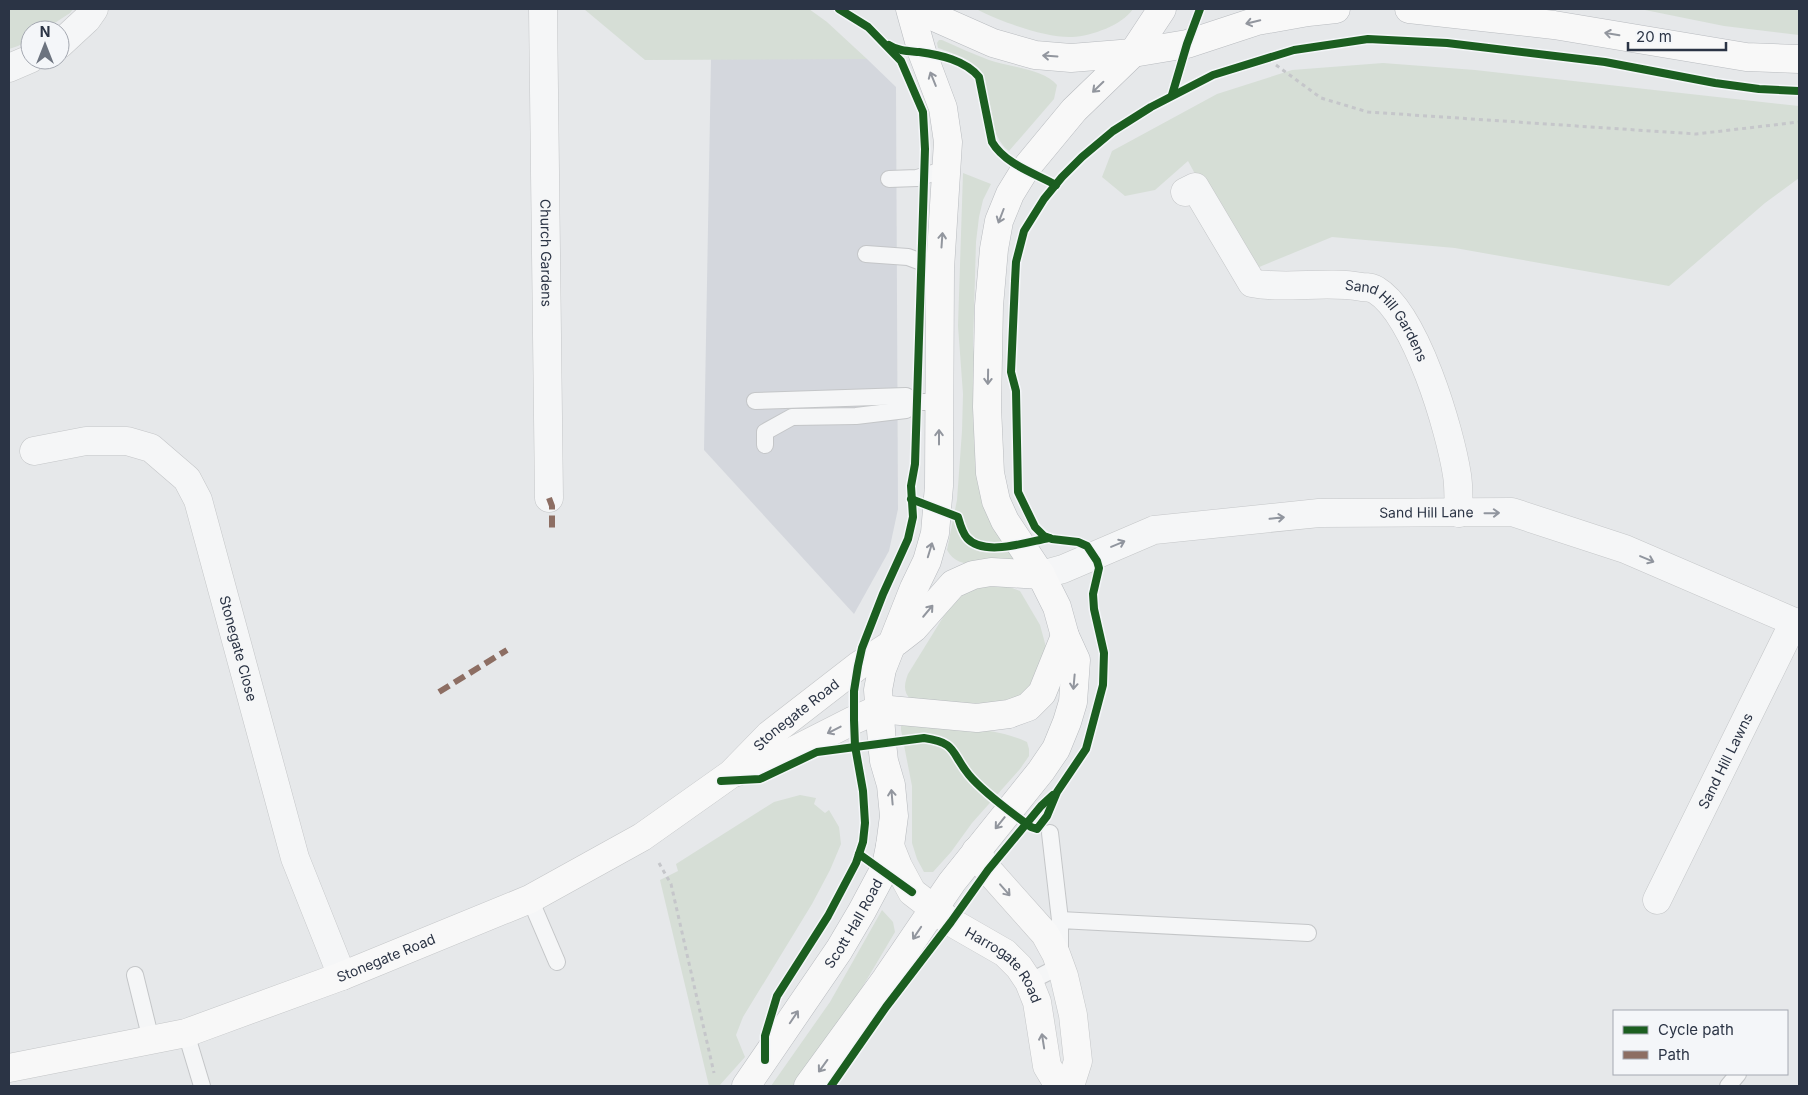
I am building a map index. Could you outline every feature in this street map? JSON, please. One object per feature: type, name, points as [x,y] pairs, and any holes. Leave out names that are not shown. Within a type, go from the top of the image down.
[{"type":"main road","points":[[910,9],[922,52],[942,108],[948,142],[940,268],[928,402],[939,486],[936,532],[927,561],[914,588],[882,669],[878,690],[879,710],[977,718],[1009,714],[1028,707],[1042,693],[1064,636]]},
{"type":"main road","points":[[916,9],[993,43],[1035,55],[1071,58],[1133,54],[1187,44],[1257,21],[1336,9]]},
{"type":"main road","points":[[808,1086],[886,980],[952,882],[1041,771],[1056,749],[1067,722],[1073,702],[1076,660],[1064,636],[1058,607],[1041,575],[1005,521],[996,501],[990,473],[987,407],[989,315],[995,240],[999,221],[1010,194],[1026,168],[1074,110],[1133,54],[1162,9]]},
{"type":"main road","points":[[1410,9],[1554,25],[1746,57],[1799,59]]},
{"type":"main road","points":[[892,644],[914,628],[953,584],[973,575],[991,572],[1041,575]]},
{"type":"main road","name":"Stonegate Road","points":[[9,1068],[186,1033],[342,976],[530,899],[642,837],[731,774],[769,734],[858,666],[892,644]]},
{"type":"main road","name":"Stonegate Road","points":[[731,774],[785,755],[854,720],[879,710]]},
{"type":"main road","name":"Scott Hall Road","points":[[746,1086],[834,958],[886,866],[894,816],[891,785],[884,761],[879,710]]},
{"type":"main road","name":"Harrogate Road","points":[[890,846],[912,892],[951,922],[1005,953],[1019,967],[1029,982],[1036,1002],[1047,1066],[1059,1086]]},
{"type":"main road","points":[[976,851],[988,870],[1045,934],[1056,954],[1073,1015],[1078,1061],[1070,1086]]},
{"type":"street","points":[[70,34],[94,9]]},
{"type":"street","name":"Church Gardens","points":[[543,9],[550,498]]},
{"type":"street","name":"Sand Hill Gardens","points":[[1185,192],[1195,187],[1252,283],[1267,286],[1345,284],[1376,289],[1400,313],[1427,367],[1447,429],[1457,475],[1458,513]]},
{"type":"street","name":"Stonegate Close","points":[[34,451],[86,440],[127,441],[151,448],[187,479],[198,500],[296,858],[342,976]]},
{"type":"street","name":"Sand Hill Lane","points":[[1041,575],[1063,569],[1154,530],[1319,514],[1512,512],[1625,549],[1796,623]]},
{"type":"street","name":"Sand Hill Lawns","points":[[1657,900],[1796,623]]},
{"type":"lane","points":[[889,179],[917,178],[946,169]]},
{"type":"lane","points":[[866,254],[908,257],[940,268]]},
{"type":"lane","points":[[755,401],[906,396],[928,402]]},
{"type":"lane","points":[[765,445],[765,432],[792,417],[856,416],[906,410],[928,402]]},
{"type":"lane","points":[[1029,982],[1060,966],[1060,920],[1050,833]]},
{"type":"lane","points":[[530,899],[556,962]]},
{"type":"lane","points":[[1060,920],[1308,933]]},
{"type":"lane","points":[[135,975],[151,1040]]},
{"type":"lane","points":[[186,1033],[202,1086]]},
{"type":"lane","points":[[1728,1086],[1737,1075]]},
{"type":"path","points":[[1276,66],[1321,98],[1368,112],[1696,134],[1799,122]]},
{"type":"path","points":[[659,863],[671,884],[714,1073]]},
{"type":"shaded area","points":[[9,9],[73,9],[59,20],[20,20],[20,45],[9,49]]},
{"type":"shaded area","points":[[584,9],[809,9],[827,22],[867,59],[645,60]]},
{"type":"shaded area","points":[[976,9],[1133,9],[1122,20],[1106,29],[1080,36],[1061,37],[1023,28]]},
{"type":"shaded area","points":[[1640,9],[1799,9],[1799,35],[1724,26]]},
{"type":"shaded area","points":[[939,40],[989,60],[1044,75],[1057,85],[1054,99],[1009,151],[997,136],[993,126],[983,74],[969,61],[938,48],[937,43]]},
{"type":"shaded area","points":[[711,59],[867,59],[896,87],[898,509],[889,551],[854,614],[704,450]]},
{"type":"shaded area","points":[[1383,63],[1475,70],[1799,106],[1799,178],[1765,203],[1669,286],[1455,248],[1332,237],[1252,270],[1225,229],[1188,161],[1155,190],[1125,196],[1102,177],[1112,151],[1217,94],[1292,70]]},
{"type":"shaded area","points":[[963,173],[991,184],[983,200],[976,242],[973,346],[981,412],[1014,558],[1013,560],[986,564],[959,562],[947,550],[957,500],[962,431],[963,394],[958,326]]},
{"type":"shaded area","points":[[990,585],[1007,586],[1020,591],[1040,625],[1046,647],[1028,695],[995,708],[911,700],[905,688],[908,674],[945,614],[965,592]]},
{"type":"shaded area","points":[[904,724],[998,732],[1027,742],[1029,749],[1029,756],[1020,769],[972,823],[951,852],[933,872],[924,872],[912,843],[912,786],[901,730],[901,726]]},
{"type":"shaded area","points":[[800,795],[816,798],[814,804],[825,813],[829,810],[839,827],[841,844],[812,904],[743,1017],[736,1035],[745,1057],[719,1086],[709,1086],[660,880],[678,871],[676,864],[774,802]]},
{"type":"shaded area","points":[[882,910],[893,922],[895,932],[847,1013],[795,1086],[771,1086],[830,1002]]},
{"type":"marked path","points":[[549,498],[552,506],[552,531]]},
{"type":"marked path","points":[[439,692],[507,650]]},
{"type":"cycle path","points":[[765,1060],[765,1036],[777,996],[828,916],[856,863],[863,842],[865,823],[863,791],[855,746],[854,691],[862,648],[883,594],[908,539],[913,517],[911,486],[915,464],[925,149],[923,112],[901,61],[868,27],[839,9]]},
{"type":"cycle path","points":[[1172,95],[1187,44],[1200,9]]},
{"type":"cycle path","points":[[721,781],[760,779],[817,752],[924,738],[935,740],[948,746],[975,782],[998,803],[1031,827],[1037,829],[1047,816],[1057,792],[1086,749],[1103,685],[1104,653],[1094,609],[1093,594],[1099,568],[1097,561],[1087,546],[1078,542],[1052,539],[1044,536],[1035,527],[1018,492],[1016,391],[1011,372],[1016,262],[1024,231],[1044,199],[1082,157],[1113,131],[1151,107],[1213,75],[1294,50],[1368,39],[1447,43],[1605,62],[1715,83],[1759,89],[1799,91]]},
{"type":"cycle path","points":[[889,45],[900,50],[927,53],[952,59],[973,71],[979,77],[992,142],[1012,162],[1056,185]]},
{"type":"cycle path","points":[[911,499],[958,517],[962,531],[967,538],[975,544],[984,547],[1006,547],[1049,538]]},
{"type":"cycle path","points":[[831,1086],[886,1007],[988,870],[1041,806],[1053,795]]},
{"type":"cycle path","points":[[859,854],[912,892]]}]
